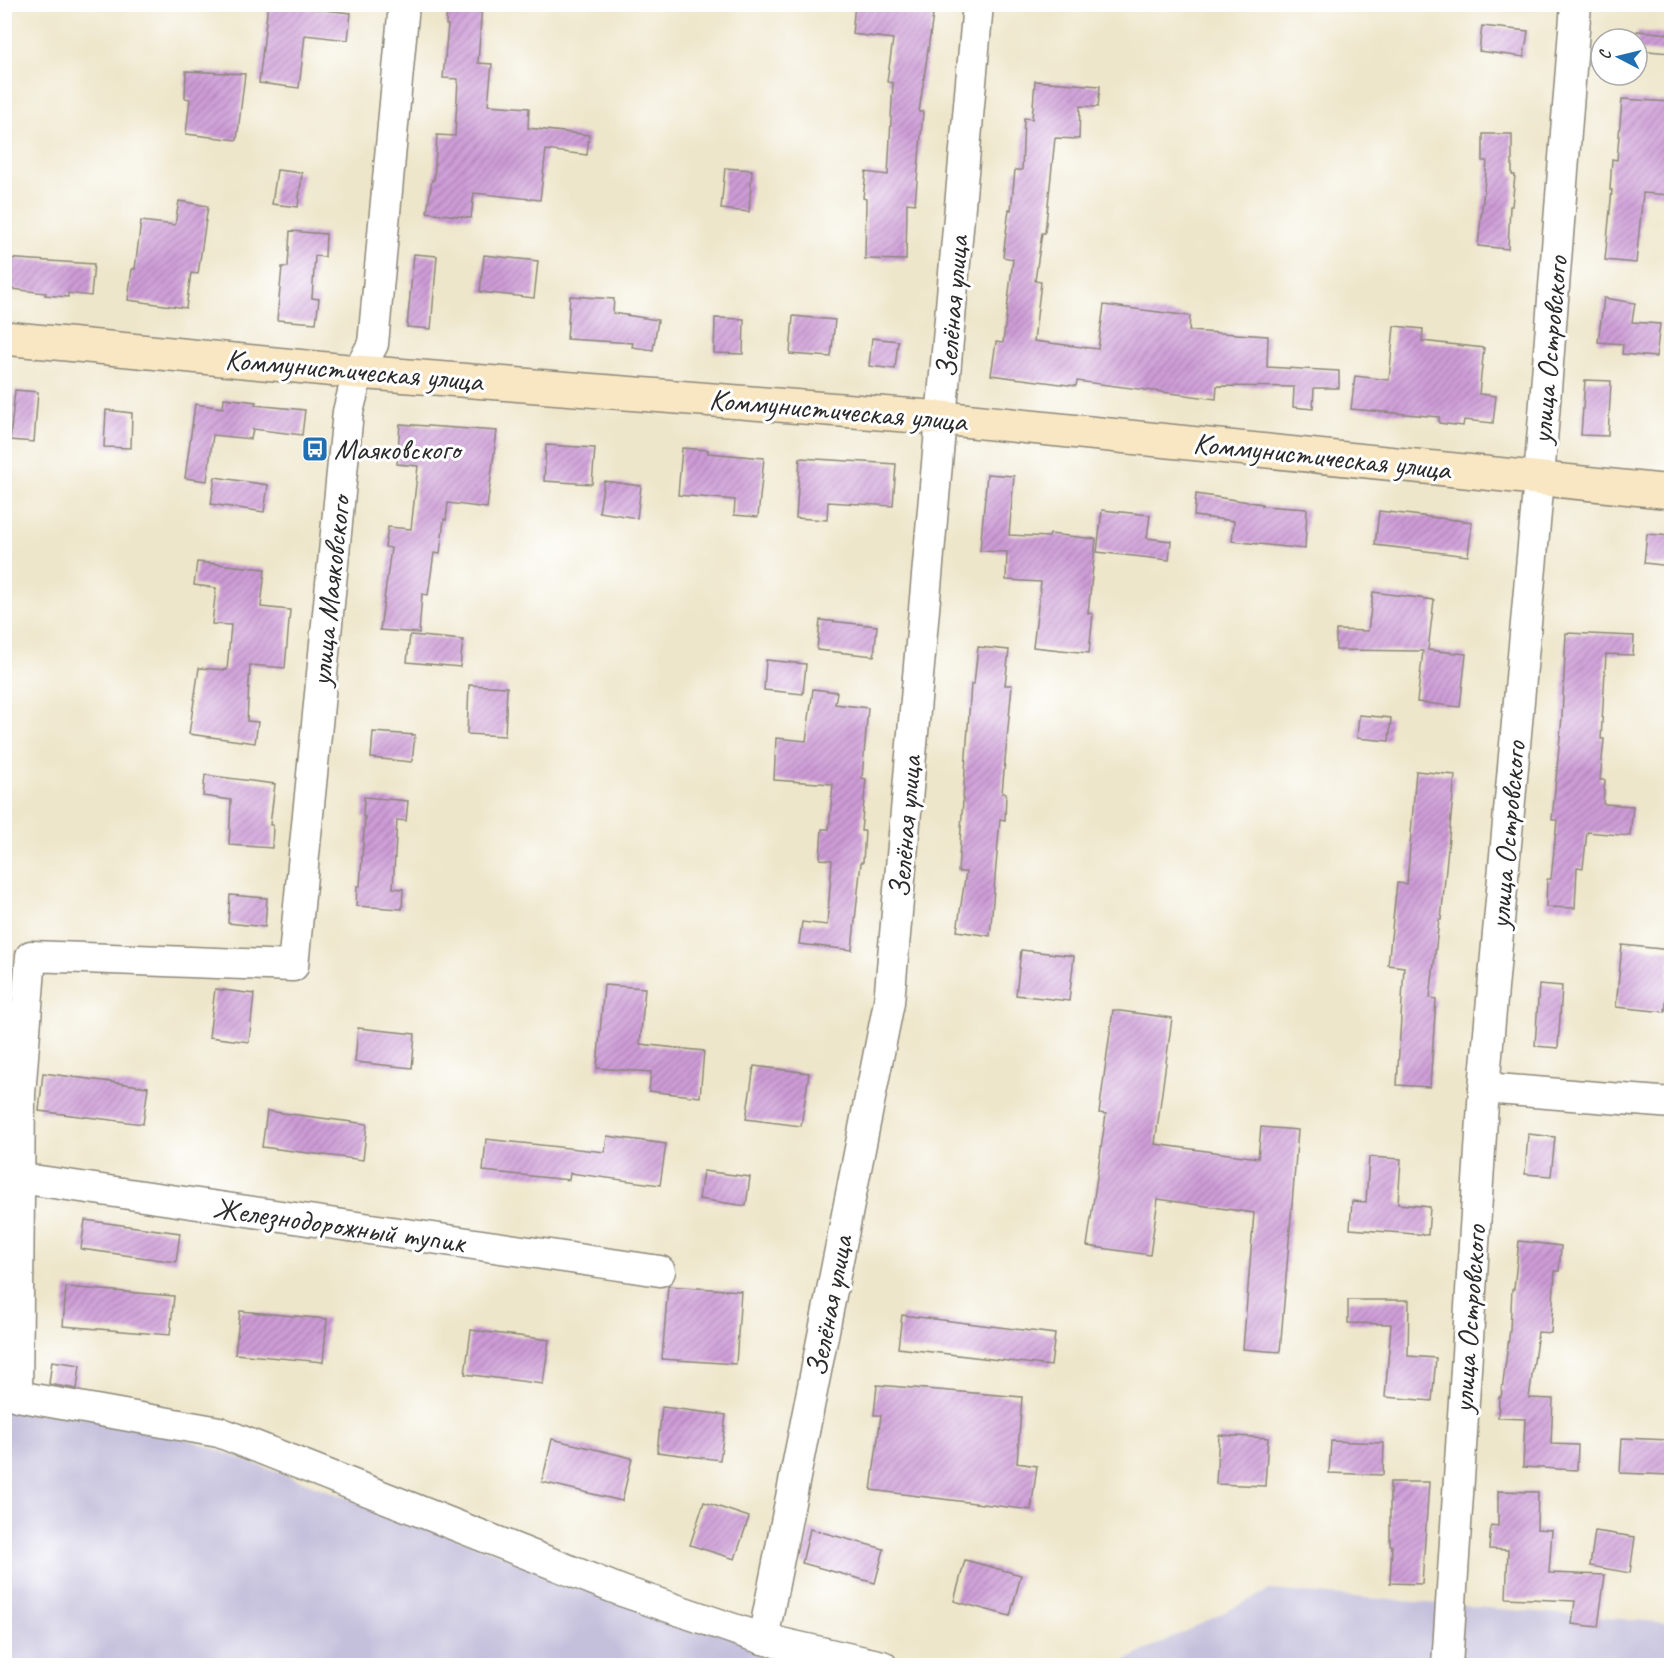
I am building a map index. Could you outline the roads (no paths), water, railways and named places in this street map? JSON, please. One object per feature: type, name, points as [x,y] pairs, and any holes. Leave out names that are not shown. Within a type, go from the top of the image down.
[{"type":"street","name":"улица Маяковского","points":[[12,1088],[31,956],[293,966],[348,412],[358,372],[373,344],[404,4]]},
{"type":"street","name":"Зелёная улица","points":[[763,1639],[889,1002],[978,4]]},
{"type":"street","name":"улица Островского","points":[[1447,1665],[1484,1088],[1539,478],[1576,4]]},
{"type":"street","name":"Коммунистическая улица","points":[[4,338],[358,372],[942,418],[1671,492]]},
{"type":"street","points":[[12,1088],[19,1178],[17,1396],[219,1432],[611,1586],[763,1639],[882,1665]]},
{"type":"street","points":[[1484,1088],[1671,1103]]},
{"type":"street","name":"Железнодорожный тупик","points":[[19,1178],[660,1271]]},
{"type":"place","name":"Маяковского","points":[[315,449]]}]
